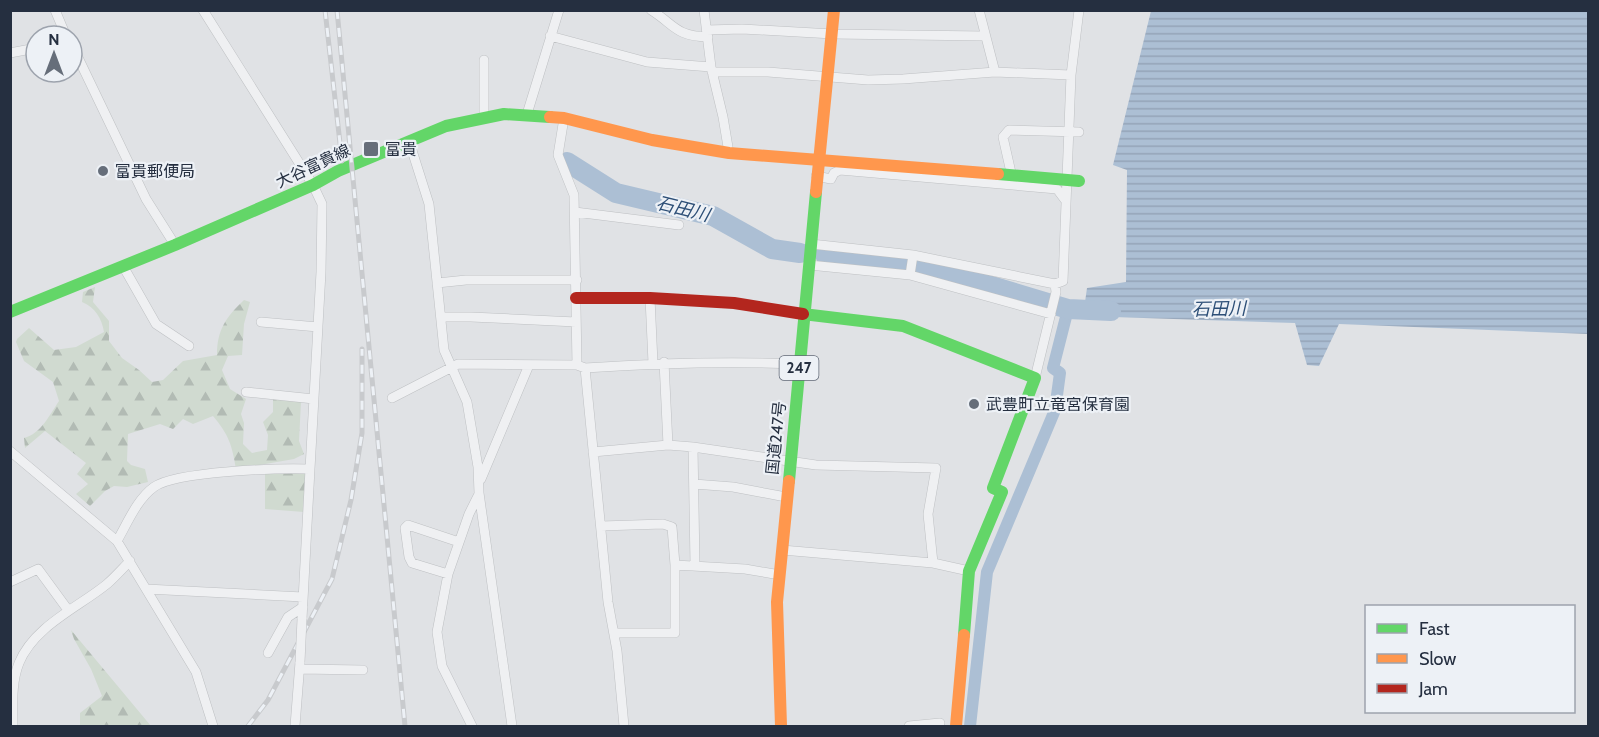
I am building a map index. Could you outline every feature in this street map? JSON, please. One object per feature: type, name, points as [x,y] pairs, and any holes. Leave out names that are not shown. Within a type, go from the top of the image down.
[{"type":"main road","name":"国道247号","points":[[781,726],[777,632],[780,575],[811,244],[814,176],[819,161],[834,10]]},
{"type":"main road","name":"大谷富貴線","points":[[10,312],[175,245],[313,185],[338,171],[446,126],[504,114],[564,118],[652,140],[729,153],[1073,181]]},
{"type":"main road","points":[[576,298],[650,298],[734,303],[903,326],[1035,378],[993,488],[1002,492],[969,571],[956,726]]},
{"type":"street","points":[[203,10],[313,185],[322,204],[318,327],[295,726]]},
{"type":"street","points":[[527,114],[559,10]]},
{"type":"street","points":[[651,10],[676,30],[695,36],[742,29],[984,36]]},
{"type":"street","points":[[704,10],[712,69],[729,153]]},
{"type":"street","points":[[979,10],[995,72]]},
{"type":"street","points":[[811,244],[913,255],[1056,284],[1064,281],[1066,201],[1073,181],[1068,131],[1071,75],[1079,10]]},
{"type":"street","points":[[550,36],[647,62],[712,69],[868,80],[995,72],[1071,75]]},
{"type":"street","points":[[483,117],[484,60]]},
{"type":"street","points":[[84,70],[146,199],[175,245]]},
{"type":"street","points":[[564,118],[558,155],[574,195],[576,322],[624,726]]},
{"type":"street","points":[[1012,177],[1003,137],[1009,130],[1079,132]]},
{"type":"street","points":[[409,141],[429,204],[444,350],[467,402],[512,726]]},
{"type":"street","points":[[814,176],[831,179],[842,162],[1057,189],[1066,201]]},
{"type":"street","points":[[575,212],[680,225]]},
{"type":"street","points":[[910,275],[913,255]]},
{"type":"street","points":[[809,265],[910,275],[1051,314]]},
{"type":"street","points":[[123,266],[156,324],[189,346]]},
{"type":"street","points":[[437,283],[466,280],[577,279]]},
{"type":"street","points":[[1035,378],[1056,284]]},
{"type":"street","points":[[650,298],[653,363]]},
{"type":"street","points":[[441,317],[576,322]]},
{"type":"street","points":[[261,322],[318,327]]},
{"type":"street","points":[[392,398],[458,364],[581,367],[731,361],[800,364]]},
{"type":"street","points":[[664,362],[668,445]]},
{"type":"street","points":[[479,482],[529,365]]},
{"type":"street","points":[[246,392],[314,399]]},
{"type":"street","points":[[593,452],[668,445],[790,463],[936,468],[927,514],[933,563]]},
{"type":"street","points":[[693,447],[695,565]]},
{"type":"street","points":[[10,451],[117,541],[196,672],[213,726]]},
{"type":"street","points":[[117,541],[144,496],[154,486],[170,480],[190,476],[280,468],[310,469]]},
{"type":"street","points":[[694,484],[733,487],[786,497]]},
{"type":"street","points":[[472,726],[442,666],[436,632],[448,574],[469,514],[479,493]]},
{"type":"street","points":[[601,526],[663,524],[672,527],[675,565],[675,633],[614,633]]},
{"type":"street","points":[[448,574],[412,563],[405,528],[408,525],[459,542]]},
{"type":"street","points":[[782,550],[933,563],[969,571]]},
{"type":"street","points":[[13,726],[13,688],[19,662],[32,642],[68,610],[107,584],[130,561]]},
{"type":"street","points":[[675,565],[746,569],[780,575]]},
{"type":"street","points":[[10,582],[38,569],[68,610]]},
{"type":"street","points":[[146,589],[303,597]]},
{"type":"street","points":[[268,653],[288,617],[303,607]]},
{"type":"street","points":[[300,665],[363,670]]},
{"type":"street","points":[[772,707],[773,726]]},
{"type":"street","points":[[909,726],[940,723]]},
{"type":"green space","points":[[95,287],[93,302],[109,321],[109,341],[122,358],[152,382],[163,380],[183,361],[217,355],[217,346],[224,324],[244,300],[250,302],[244,324],[242,355],[228,356],[222,370],[230,389],[246,399],[241,414],[244,423],[243,444],[252,453],[267,450],[268,435],[263,422],[273,412],[273,398],[301,402],[299,441],[304,454],[294,459],[236,469],[229,441],[213,416],[193,424],[183,419],[173,429],[160,424],[128,434],[127,461],[131,465],[145,469],[148,482],[127,487],[114,486],[105,491],[90,506],[76,494],[88,484],[77,474],[86,463],[45,431],[25,448],[24,438],[40,428],[59,401],[53,382],[24,361],[16,342],[29,328],[54,350],[76,347],[104,332],[97,314],[82,302],[83,292]]},
{"type":"green space","points":[[306,472],[304,512],[265,509],[265,474]]},
{"type":"green space","points":[[71,630],[151,726],[80,725],[80,713],[102,696]]},
{"type":"water","points":[[1151,11],[1588,11],[1588,334],[1339,324],[1319,366],[1307,365],[1295,323],[1083,316],[1087,288],[1126,282],[1127,170],[1113,165]]},
{"type":"waterway","name":"石田川","points":[[567,162],[616,193],[713,216],[772,249],[800,253]]},
{"type":"waterway","name":"石田川","points":[[825,255],[907,266]]},
{"type":"waterway","name":"石田川","points":[[915,267],[965,278],[1068,309],[1111,311]]},
{"type":"waterway","points":[[970,726],[987,572],[1055,410],[1060,373],[1053,368],[1068,309]]},
{"type":"railway","points":[[325,10],[342,161]]},
{"type":"railway","points":[[337,10],[405,726]]},
{"type":"railway","points":[[248,726],[268,700],[332,579],[351,500],[362,433],[362,349]]},
{"type":"traffic: fast","points":[[10,312],[175,245],[313,185],[338,171],[446,126],[504,114],[550,117]]},
{"type":"traffic: fast","points":[[998,174],[1079,181]]},
{"type":"traffic: fast","points":[[789,481],[816,192]]},
{"type":"traffic: fast","points":[[803,314],[903,326],[1035,378],[993,488],[1002,492],[969,571],[964,635]]},
{"type":"traffic: slow","points":[[816,192],[834,10]]},
{"type":"traffic: slow","points":[[550,117],[564,118],[652,140],[729,153],[998,174]]},
{"type":"traffic: slow","points":[[781,726],[777,602],[789,481]]},
{"type":"traffic: slow","points":[[956,726],[964,635]]},
{"type":"traffic: jam","points":[[576,298],[650,298],[734,303],[803,314]]},
{"type":"place","name":"富貴","points":[[371,149]]},
{"type":"place","name":"富貴郵便局","points":[[103,171]]},
{"type":"place","name":"武豊町立竜宮保育園","points":[[974,404]]}]
